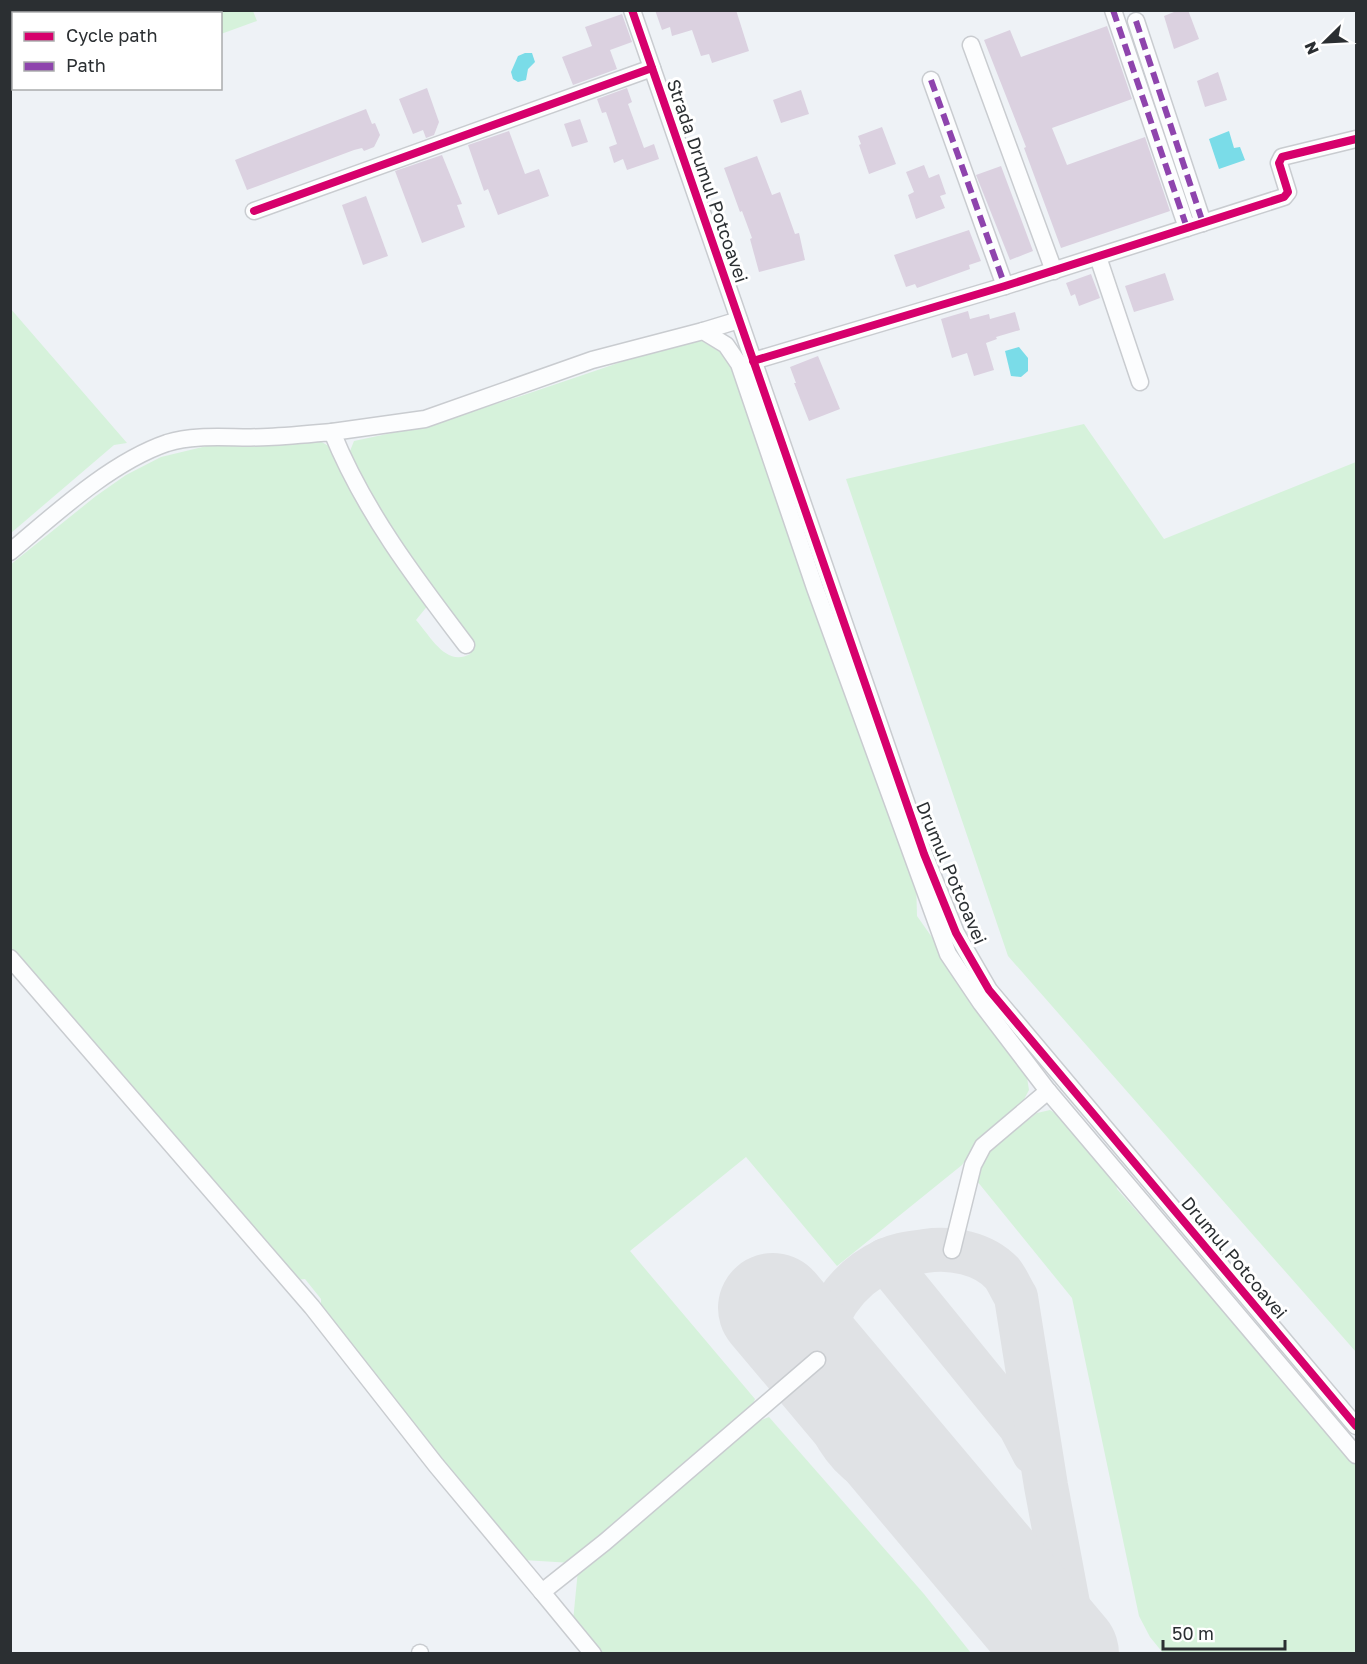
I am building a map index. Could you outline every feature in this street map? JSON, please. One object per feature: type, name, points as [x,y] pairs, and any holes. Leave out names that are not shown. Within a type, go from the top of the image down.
[{"type":"street","name":"Strada Drumul Potcoavei","points":[[632,10],[753,362]]},
{"type":"street","points":[[1113,10],[1195,226]]},
{"type":"street","points":[[1136,21],[1195,226]]},
{"type":"street","points":[[971,45],[1054,271]]},
{"type":"street","points":[[254,211],[652,68]]},
{"type":"street","points":[[932,80],[1005,286]]},
{"type":"street","points":[[753,362],[1054,271],[1284,197],[1288,192],[1279,163],[1282,158],[1356,139]]},
{"type":"street","points":[[1098,257],[1140,382]]},
{"type":"street","points":[[10,552],[64,507],[129,460],[168,443],[201,438],[268,437],[332,432],[425,419],[592,360],[739,320]]},
{"type":"street","points":[[703,331],[726,345],[739,363],[815,588],[948,954],[981,1003],[1048,1091],[1356,1455]]},
{"type":"street","name":"Drumul Potcoavei","points":[[753,362],[924,854],[956,933],[988,990],[1356,1426]]},
{"type":"street","points":[[332,432],[345,466],[388,539],[466,645]]},
{"type":"street","points":[[10,958],[312,1306],[436,1465],[593,1653]]},
{"type":"street","points":[[952,1250],[973,1165],[983,1146],[1048,1091]]},
{"type":"street","points":[[542,1592],[605,1542],[817,1360]]},
{"type":"green space","points":[[202,10],[253,11],[257,21],[222,34],[222,12],[196,12]]},
{"type":"green space","points":[[10,308],[127,443],[114,445],[11,533]]},
{"type":"green space","points":[[695,337],[725,355],[736,373],[916,877],[917,916],[1026,1071],[1029,1090],[1020,1107],[974,1148],[962,1165],[837,1266],[746,1157],[630,1251],[755,1399],[748,1416],[572,1563],[523,1560],[321,1308],[321,1299],[305,1279],[295,1280],[11,951],[10,565],[96,496],[126,475],[161,457],[215,444],[320,441],[332,448],[429,604],[416,620],[433,642],[446,653],[454,657],[461,657],[470,654],[472,646],[426,587],[348,456],[354,441],[420,427],[518,397]]},
{"type":"green space","points":[[1084,424],[1164,539],[1356,462],[1356,1352],[1008,956],[846,479]]},
{"type":"green space","points":[[1050,1110],[1067,1121],[1114,1175],[1117,1189],[1157,1234],[1171,1240],[1356,1461],[1356,1653],[1163,1653],[1150,1637],[1139,1616],[1072,1298],[977,1181],[982,1156],[1037,1113]]},
{"type":"green space","points":[[769,1417],[924,1594],[971,1653],[600,1653],[573,1621],[578,1570],[751,1424]]},
{"type":"water","points":[[532,53],[535,62],[528,69],[526,80],[518,82],[513,79],[511,72],[518,56]]},
{"type":"water","points":[[1229,131],[1234,148],[1240,147],[1245,160],[1219,169],[1209,139]]},
{"type":"water","points":[[1019,347],[1028,358],[1028,371],[1021,377],[1011,376],[1005,351]]},
{"type":"building","points":[[655,10],[736,10],[749,51],[712,63],[709,54],[701,56],[692,30],[672,36],[670,27],[662,30]]},
{"type":"building","points":[[1179,10],[1188,10],[1199,39],[1174,49],[1164,16]]},
{"type":"building","points":[[622,14],[632,42],[610,50],[617,69],[573,85],[562,57],[592,46],[585,27]]},
{"type":"building","points":[[1107,26],[1132,99],[1052,128],[1067,165],[1145,137],[1170,211],[1061,248],[1024,148],[1026,147],[984,40],[1010,30],[1021,57]]},
{"type":"building","points":[[1218,72],[1227,100],[1205,107],[1197,81]]},
{"type":"building","points":[[427,88],[439,122],[434,135],[426,138],[423,130],[413,134],[399,99]]},
{"type":"building","points":[[627,88],[632,102],[628,104],[644,148],[654,144],[659,159],[627,170],[623,159],[614,163],[609,147],[617,144],[606,112],[602,113],[597,99]]},
{"type":"building","points":[[801,90],[809,114],[781,123],[773,100]]},
{"type":"building","points":[[366,109],[372,124],[375,123],[380,135],[374,147],[364,151],[362,148],[354,150],[247,190],[235,160]]},
{"type":"building","points":[[580,119],[588,142],[572,147],[564,124]]},
{"type":"building","points":[[882,127],[896,164],[869,174],[858,136]]},
{"type":"building","points":[[509,131],[525,174],[539,169],[549,196],[498,215],[488,189],[484,191],[468,145]]},
{"type":"building","points":[[442,155],[462,204],[457,205],[465,227],[422,243],[395,171]]},
{"type":"building","points":[[757,156],[772,195],[780,192],[795,234],[799,233],[805,260],[759,272],[750,239],[752,238],[724,168]]},
{"type":"building","points":[[924,165],[929,178],[939,174],[946,194],[940,196],[945,208],[916,219],[908,195],[914,192],[906,172]]},
{"type":"building","points":[[1001,166],[1033,251],[1010,260],[976,175]]},
{"type":"building","points":[[366,196],[388,256],[363,265],[342,205]]},
{"type":"building","points":[[969,230],[981,261],[969,265],[970,269],[917,288],[915,284],[906,287],[894,255]]},
{"type":"building","points":[[1165,273],[1174,300],[1134,312],[1125,286]]},
{"type":"building","points":[[1091,274],[1100,298],[1079,306],[1075,294],[1071,296],[1066,283]]},
{"type":"building","points":[[968,311],[970,319],[989,314],[990,319],[1015,312],[1020,330],[996,337],[997,339],[986,343],[994,370],[974,376],[967,353],[952,358],[941,319]]},
{"type":"building","points":[[818,356],[840,409],[809,421],[790,367]]},
{"type":"taxiway","points":[[929,1493],[883,1478],[866,1468],[850,1454],[836,1436],[826,1416],[816,1383],[816,1375],[819,1344],[830,1314],[847,1289],[858,1278],[871,1268],[895,1256],[945,1250],[976,1256],[994,1266],[1004,1275],[1016,1297],[1046,1486],[1070,1614],[1083,1654]]},
{"type":"taxiway","points":[[885,1260],[1020,1426],[1034,1453]]},
{"type":"runway","points":[[773,1308],[1064,1654]]},
{"type":"marked path","points":[[1113,10],[1187,228]]},
{"type":"marked path","points":[[1136,21],[1203,223]]},
{"type":"marked path","points":[[931,80],[1005,286]]},
{"type":"cycle path","points":[[632,10],[924,854],[956,933],[989,990],[1356,1426]]},
{"type":"cycle path","points":[[254,211],[652,68]]},
{"type":"cycle path","points":[[753,361],[1005,286],[1284,197],[1288,192],[1279,163],[1282,157],[1356,139]]}]
